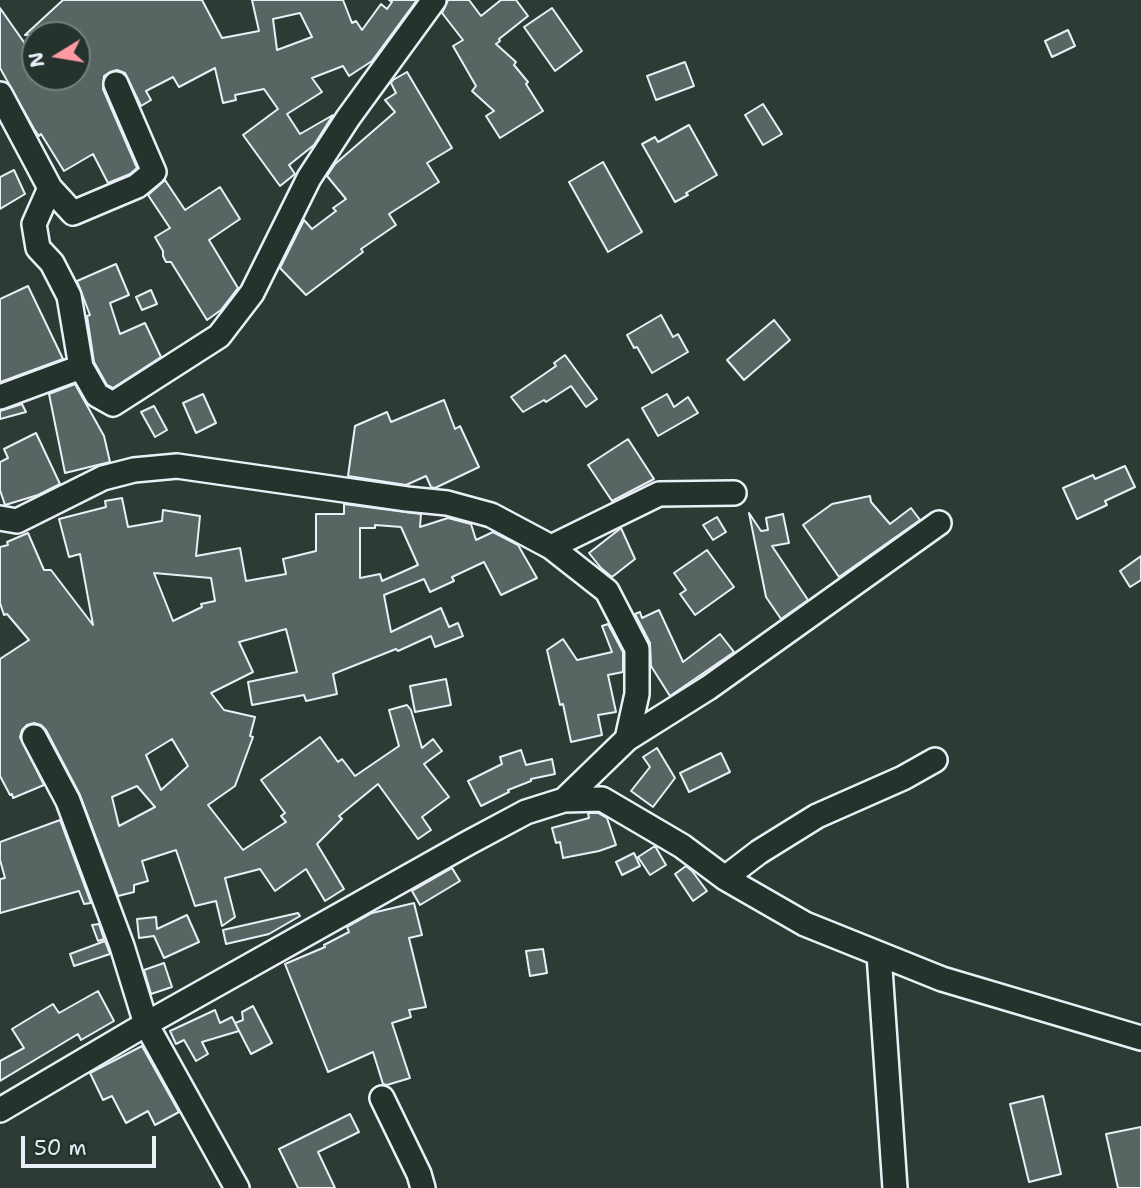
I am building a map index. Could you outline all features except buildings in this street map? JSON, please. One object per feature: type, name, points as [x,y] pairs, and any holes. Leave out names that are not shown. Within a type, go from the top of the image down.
[{"type":"street","points":[[50,188],[34,224],[38,247],[52,263],[69,296],[81,367],[97,395],[113,404],[219,336],[252,293],[309,178],[348,118],[434,0]]},
{"type":"street","points":[[0,94],[50,188],[73,213],[137,186],[153,172],[117,84]]},
{"type":"street","points":[[0,397],[81,367]]},
{"type":"street","points":[[0,518],[16,521],[103,478],[134,470],[177,466],[447,503],[491,515],[551,547],[607,591],[637,649],[637,694],[626,739]]},
{"type":"street","points":[[551,547],[659,494],[734,493]]},
{"type":"street","points":[[564,800],[626,739],[708,688],[939,523]]},
{"type":"street","points":[[34,737],[68,801],[122,946],[146,1024],[237,1188]]},
{"type":"street","points":[[725,878],[759,852],[817,816],[935,761]]},
{"type":"street","points":[[0,1110],[468,842],[526,812],[564,800],[602,799],[682,846],[725,878],[805,924],[942,979],[1141,1038]]},
{"type":"street","points":[[879,954],[895,1188]]},
{"type":"street","points":[[382,1098],[419,1174],[423,1188]]}]
